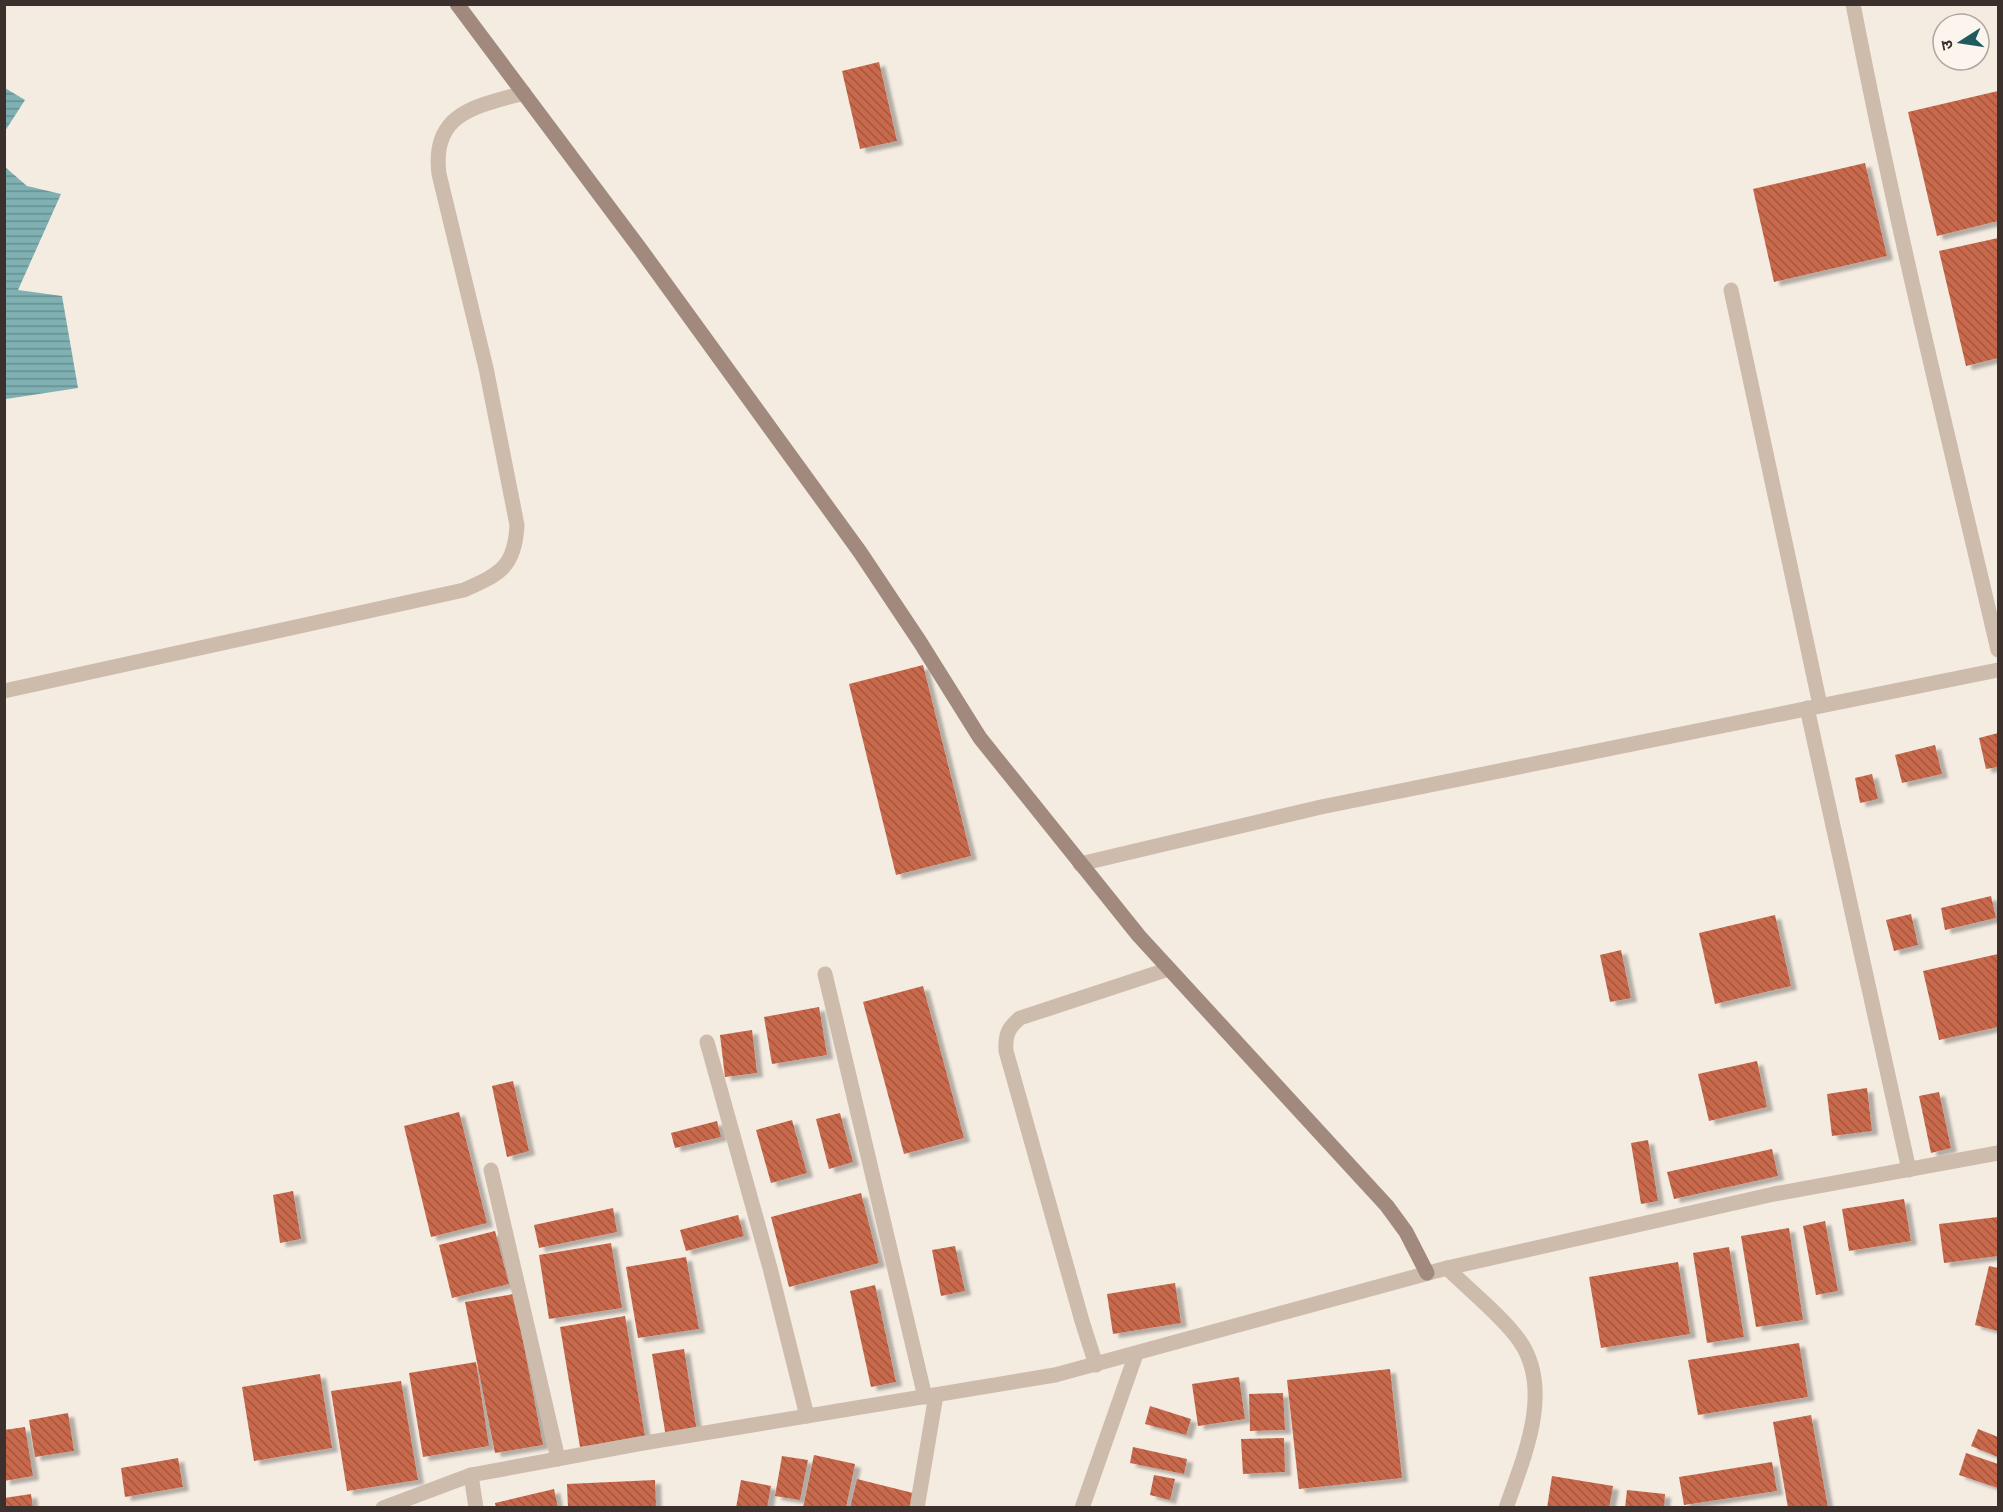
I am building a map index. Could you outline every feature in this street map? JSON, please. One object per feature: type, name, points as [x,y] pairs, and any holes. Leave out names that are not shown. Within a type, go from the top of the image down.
[{"type":"street","points":[[457,4],[641,250],[860,552],[980,738],[1139,936],[1387,1206],[1406,1233],[1427,1273]]},
{"type":"street","points":[[1853,4],[1924,336],[1998,644]]},
{"type":"street","points":[[4,691],[464,590],[488,579],[502,569],[513,555],[517,525],[486,368],[439,174],[437,157],[440,141],[447,126],[462,113],[483,104],[524,93]]},
{"type":"street","points":[[1731,290],[1909,1170]]},
{"type":"street","points":[[1080,864],[1321,807],[1998,670]]},
{"type":"street","points":[[1096,1365],[1009,1063],[1005,1039],[1010,1026],[1020,1018],[1169,969]]},
{"type":"street","points":[[825,974],[930,1396],[917,1508]]},
{"type":"street","points":[[707,1042],[770,1268],[807,1416]]},
{"type":"street","points":[[383,1508],[471,1475],[1055,1375],[1447,1268],[1774,1194],[1998,1153]]},
{"type":"street","points":[[491,1170],[558,1459]]},
{"type":"street","points":[[1447,1268],[1519,1340],[1530,1362],[1535,1383],[1530,1431],[1506,1508]]},
{"type":"street","points":[[1082,1508],[1136,1354]]},
{"type":"street","points":[[471,1475],[476,1508]]},
{"type":"water","points":[[5,88],[25,100],[5,131]]},
{"type":"water","points":[[5,167],[27,186],[61,194],[18,290],[62,296],[78,388],[6,399],[5,403]]},
{"type":"building","points":[[879,62],[897,141],[860,149],[842,71]]},
{"type":"building","points":[[1998,91],[1998,221],[1937,236],[1908,112]]},
{"type":"building","points":[[1865,163],[1887,256],[1774,282],[1753,189]]},
{"type":"building","points":[[1998,238],[1998,358],[1966,366],[1939,251]]},
{"type":"building","points":[[923,665],[971,856],[896,875],[849,684]]},
{"type":"building","points":[[1998,733],[1998,767],[1986,769],[1979,738]]},
{"type":"building","points":[[1935,745],[1942,774],[1902,783],[1895,755]]},
{"type":"building","points":[[1872,774],[1878,799],[1860,803],[1855,778]]},
{"type":"building","points":[[1991,896],[1996,918],[1945,930],[1941,908]]},
{"type":"building","points":[[1911,914],[1918,945],[1894,951],[1886,920]]},
{"type":"building","points":[[1775,915],[1791,986],[1715,1004],[1699,933]]},
{"type":"building","points":[[1621,950],[1631,998],[1610,1002],[1600,955]]},
{"type":"building","points":[[1998,954],[1998,1027],[1939,1040],[1923,971]]},
{"type":"building","points":[[923,986],[964,1138],[904,1154],[863,1002]]},
{"type":"building","points":[[819,1007],[827,1055],[772,1064],[764,1017]]},
{"type":"building","points":[[752,1030],[757,1073],[725,1077],[720,1035]]},
{"type":"building","points":[[1757,1061],[1767,1107],[1709,1121],[1698,1074]]},
{"type":"building","points":[[513,1081],[529,1151],[507,1157],[492,1086]]},
{"type":"building","points":[[1867,1088],[1872,1131],[1832,1136],[1827,1094]]},
{"type":"building","points":[[1939,1092],[1951,1148],[1931,1153],[1919,1096]]},
{"type":"building","points":[[459,1112],[487,1223],[431,1237],[404,1126]]},
{"type":"building","points":[[840,1113],[853,1162],[829,1169],[816,1119]]},
{"type":"building","points":[[792,1120],[807,1173],[771,1183],[756,1130]]},
{"type":"building","points":[[717,1121],[721,1137],[675,1148],[671,1133]]},
{"type":"building","points":[[1648,1140],[1658,1201],[1641,1204],[1631,1143]]},
{"type":"building","points":[[1772,1149],[1778,1176],[1674,1199],[1667,1172]]},
{"type":"building","points":[[293,1191],[301,1239],[280,1243],[273,1195]]},
{"type":"building","points":[[861,1193],[879,1263],[789,1287],[771,1217]]},
{"type":"building","points":[[1904,1199],[1911,1241],[1849,1251],[1842,1209]]},
{"type":"building","points":[[613,1208],[617,1232],[539,1248],[534,1225]]},
{"type":"building","points":[[738,1215],[744,1236],[686,1251],[680,1230]]},
{"type":"building","points":[[1998,1217],[1998,1256],[1944,1263],[1939,1224]]},
{"type":"building","points":[[1825,1221],[1838,1291],[1816,1295],[1803,1226]]},
{"type":"building","points":[[1789,1228],[1803,1320],[1756,1327],[1741,1236]]},
{"type":"building","points":[[495,1231],[509,1284],[452,1298],[439,1245]]},
{"type":"building","points":[[611,1243],[622,1308],[549,1319],[539,1255]]},
{"type":"building","points":[[955,1246],[965,1291],[941,1296],[932,1250]]},
{"type":"building","points":[[1729,1247],[1744,1337],[1707,1343],[1693,1253]]},
{"type":"building","points":[[686,1257],[699,1329],[638,1338],[626,1267]]},
{"type":"building","points":[[1678,1262],[1690,1334],[1601,1348],[1589,1277]]},
{"type":"building","points":[[1989,1266],[1998,1268],[1998,1331],[1975,1325]]},
{"type":"building","points":[[1175,1283],[1181,1323],[1113,1334],[1107,1294]]},
{"type":"building","points":[[875,1285],[896,1382],[871,1387],[850,1291]]},
{"type":"building","points":[[514,1294],[543,1445],[495,1453],[465,1302]]},
{"type":"building","points":[[625,1316],[645,1436],[580,1447],[560,1327]]},
{"type":"building","points":[[1799,1343],[1808,1397],[1698,1415],[1688,1360]]},
{"type":"building","points":[[684,1349],[697,1432],[666,1437],[652,1354]]},
{"type":"building","points":[[476,1362],[489,1446],[423,1457],[409,1373]]},
{"type":"building","points":[[1390,1369],[1402,1478],[1299,1489],[1287,1380]]},
{"type":"building","points":[[320,1374],[332,1448],[254,1461],[242,1387]]},
{"type":"building","points":[[1239,1377],[1245,1419],[1198,1426],[1192,1384]]},
{"type":"building","points":[[401,1381],[418,1480],[347,1491],[331,1391]]},
{"type":"building","points":[[1283,1393],[1285,1430],[1250,1431],[1249,1394]]},
{"type":"building","points":[[1150,1406],[1191,1419],[1186,1435],[1145,1424]]},
{"type":"building","points":[[68,1413],[74,1451],[35,1457],[29,1420]]},
{"type":"building","points":[[1811,1415],[1828,1508],[1788,1508],[1773,1422]]},
{"type":"building","points":[[25,1427],[33,1476],[4,1481],[4,1430]]},
{"type":"building","points":[[1978,1429],[1998,1437],[1998,1457],[1971,1446]]},
{"type":"building","points":[[1284,1438],[1285,1472],[1243,1474],[1241,1439]]},
{"type":"building","points":[[1133,1447],[1187,1459],[1184,1474],[1130,1463]]},
{"type":"building","points":[[1966,1453],[1998,1464],[1998,1488],[1959,1475]]},
{"type":"building","points":[[814,1455],[855,1464],[846,1508],[803,1508]]},
{"type":"building","points":[[782,1456],[808,1460],[800,1500],[775,1496]]},
{"type":"building","points":[[178,1458],[183,1487],[125,1497],[121,1468]]},
{"type":"building","points":[[1772,1462],[1777,1491],[1684,1505],[1679,1477]]},
{"type":"building","points":[[1154,1475],[1175,1479],[1170,1500],[1150,1495]]},
{"type":"building","points":[[1552,1476],[1613,1486],[1609,1508],[1547,1508]]},
{"type":"building","points":[[857,1479],[917,1494],[913,1508],[850,1508]]},
{"type":"building","points":[[655,1480],[656,1508],[568,1508],[567,1484]]},
{"type":"building","points":[[741,1480],[771,1486],[767,1508],[736,1508]]},
{"type":"building","points":[[554,1489],[558,1508],[496,1508],[495,1503]]},
{"type":"building","points":[[1627,1490],[1665,1494],[1664,1508],[1625,1508]]},
{"type":"building","points":[[31,1494],[33,1508],[4,1508],[4,1498]]}]
